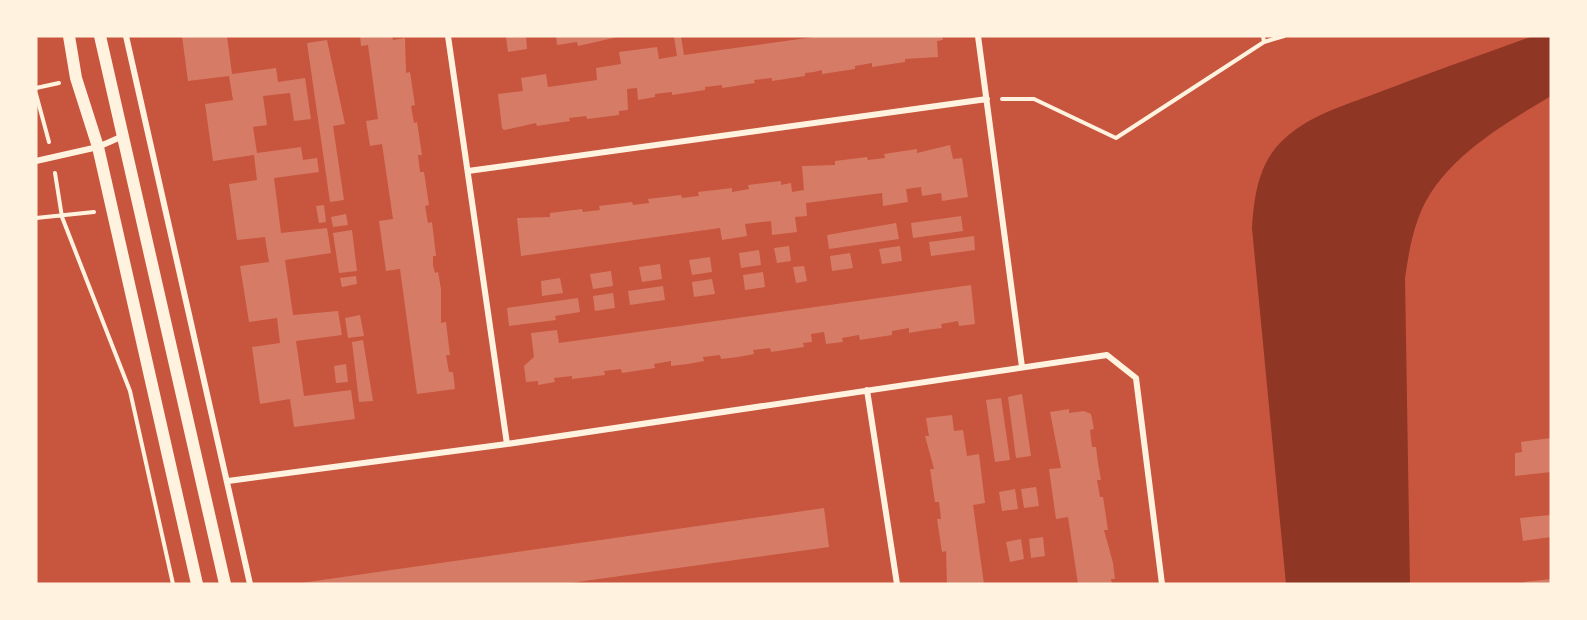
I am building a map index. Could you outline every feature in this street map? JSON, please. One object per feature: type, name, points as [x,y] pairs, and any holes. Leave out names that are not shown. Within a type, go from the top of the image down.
[{"type":"main road","points":[[69,36],[76,78],[98,147],[197,584]]},
{"type":"main road","points":[[100,36],[225,584]]},
{"type":"street","points":[[126,36],[250,584]]},
{"type":"street","points":[[448,36],[507,444]]},
{"type":"street","points":[[978,36],[1022,367]]},
{"type":"street","points":[[468,171],[987,99]]},
{"type":"street","points":[[36,161],[98,147],[123,136]]},
{"type":"street","points":[[228,482],[507,444],[1107,355],[1136,378],[1162,584]]},
{"type":"street","points":[[867,390],[897,584]]},
{"type":"path","points":[[1263,36],[1264,42]]},
{"type":"path","points":[[987,99],[1034,99],[1116,138],[1264,42],[1284,36]]},
{"type":"path","points":[[36,218],[62,217],[111,208]]},
{"type":"path","points":[[62,217],[129,391],[173,584]]},
{"type":"shaded area","points":[[1533,36],[1551,36],[1551,96],[1492,133],[1456,163],[1427,199],[1412,241],[1405,278],[1410,584],[1286,584],[1252,228],[1254,205],[1262,172],[1280,143],[1313,119],[1338,107]]},
{"type":"building","points":[[182,36],[227,36],[232,74],[276,68],[278,82],[305,78],[311,119],[294,121],[290,93],[263,96],[267,125],[253,127],[257,153],[301,147],[303,160],[317,158],[319,172],[274,178],[281,233],[327,228],[331,253],[285,260],[293,315],[338,311],[342,335],[296,341],[304,396],[351,390],[355,419],[294,427],[290,399],[260,404],[252,347],[280,343],[277,318],[249,322],[240,266],[269,262],[265,237],[237,240],[229,184],[257,180],[254,155],[213,161],[205,104],[233,100],[229,76],[188,81]]},
{"type":"building","points":[[360,36],[392,36],[393,40],[405,38],[406,73],[410,72],[415,105],[411,106],[414,123],[417,122],[422,155],[418,155],[420,172],[424,172],[429,205],[425,206],[428,223],[432,222],[436,256],[433,256],[433,265],[435,273],[438,272],[441,289],[441,323],[446,322],[450,355],[446,355],[449,372],[453,372],[455,389],[417,394],[400,269],[386,271],[379,221],[393,219],[382,144],[370,146],[366,121],[378,119],[368,45],[361,46]]},
{"type":"building","points":[[526,36],[527,49],[508,52],[506,37]]},
{"type":"building","points":[[556,36],[618,37],[578,46],[577,42],[557,45]]},
{"type":"building","points":[[681,36],[684,55],[821,36],[942,36],[943,40],[937,41],[938,57],[905,59],[905,62],[872,67],[872,63],[855,66],[855,69],[822,74],[822,70],[805,73],[805,76],[772,81],[772,78],[722,88],[722,85],[705,87],[705,90],[672,95],[672,92],[655,94],[655,97],[638,100],[637,88],[627,89],[628,110],[619,111],[619,115],[587,119],[586,116],[537,126],[536,123],[504,130],[502,128],[498,94],[523,91],[521,78],[546,74],[548,87],[597,80],[596,68],[621,64],[619,52],[657,47],[659,59],[677,56],[674,37]]},
{"type":"building","points":[[327,40],[345,124],[333,126],[344,200],[330,202],[307,43]]},
{"type":"building","points":[[950,145],[953,159],[962,158],[968,197],[942,201],[941,193],[922,196],[921,187],[906,189],[908,202],[883,206],[882,193],[806,203],[807,216],[795,217],[797,232],[772,235],[771,221],[745,224],[747,236],[722,240],[720,228],[521,256],[517,218],[550,217],[550,213],[582,209],[583,212],[600,210],[599,206],[632,202],[633,205],[649,203],[648,199],[681,195],[682,198],[699,196],[698,192],[732,188],[732,192],[749,189],[748,185],[781,181],[781,185],[791,183],[792,192],[804,190],[802,166],[835,165],[835,161],[867,157],[868,160],[885,158],[884,154],[917,149],[917,153]]},
{"type":"building","points":[[324,205],[326,222],[319,223],[316,206]]},
{"type":"building","points":[[346,214],[348,225],[333,227],[331,217]]},
{"type":"building","points":[[961,216],[963,231],[913,238],[911,223]]},
{"type":"building","points":[[896,223],[899,239],[829,249],[827,235]]},
{"type":"building","points":[[352,230],[357,271],[339,273],[333,233]]},
{"type":"building","points":[[974,236],[975,250],[931,256],[929,242]]},
{"type":"building","points":[[789,246],[791,261],[777,263],[774,248]]},
{"type":"building","points":[[900,246],[902,261],[882,264],[879,249]]},
{"type":"building","points":[[759,250],[761,265],[741,268],[739,253]]},
{"type":"building","points":[[850,253],[853,268],[832,271],[830,256]]},
{"type":"building","points":[[710,257],[712,272],[692,275],[689,260]]},
{"type":"building","points":[[660,264],[662,279],[642,282],[639,267]]},
{"type":"building","points":[[804,266],[807,281],[796,283],[793,267]]},
{"type":"building","points":[[611,271],[613,286],[593,289],[590,274]]},
{"type":"building","points":[[763,272],[765,287],[745,290],[743,275]]},
{"type":"building","points":[[356,276],[357,284],[342,287],[340,278]]},
{"type":"building","points":[[560,278],[563,293],[542,296],[541,281]]},
{"type":"building","points":[[712,279],[715,294],[694,297],[692,282]]},
{"type":"building","points":[[971,285],[975,324],[959,326],[958,321],[941,324],[942,328],[909,333],[909,328],[892,331],[892,335],[860,340],[859,335],[842,338],[843,342],[826,344],[824,332],[811,334],[812,342],[803,343],[804,347],[771,352],[770,348],[753,350],[754,354],[721,359],[720,355],[703,357],[704,361],[671,366],[671,361],[654,364],[655,368],[622,373],[621,369],[604,371],[605,375],[572,379],[572,376],[554,378],[555,382],[538,385],[538,381],[526,382],[524,366],[534,357],[531,333],[557,330],[559,343]]},
{"type":"building","points":[[663,286],[665,300],[630,305],[628,291]]},
{"type":"building","points":[[613,293],[615,308],[595,311],[593,296]]},
{"type":"building","points":[[578,298],[580,312],[555,316],[556,320],[509,326],[507,308]]},
{"type":"building","points":[[360,315],[364,336],[348,338],[345,318]]},
{"type":"building","points":[[363,340],[373,401],[359,402],[352,342]]},
{"type":"building","points":[[346,364],[348,382],[336,383],[334,366]]},
{"type":"building","points":[[1022,394],[1031,456],[1016,458],[1008,397]]},
{"type":"building","points":[[1001,398],[1010,460],[995,462],[986,400]]},
{"type":"building","points":[[1069,409],[1069,413],[1084,411],[1091,414],[1094,429],[1090,430],[1092,447],[1096,447],[1101,480],[1097,480],[1100,497],[1103,497],[1108,530],[1104,530],[1115,579],[1111,579],[1112,584],[1078,584],[1068,517],[1056,519],[1049,469],[1061,468],[1050,412]]},
{"type":"building","points":[[952,415],[954,431],[963,430],[967,456],[979,454],[985,503],[973,505],[984,584],[947,584],[946,551],[942,552],[937,519],[941,519],[939,502],[935,502],[930,469],[934,469],[925,436],[929,436],[926,418]]},
{"type":"building","points":[[1551,438],[1551,472],[1515,476],[1515,453],[1522,452],[1521,442]]},
{"type":"building","points":[[1036,487],[1039,506],[1024,508],[1021,489]]},
{"type":"building","points":[[1015,489],[1018,509],[1002,511],[999,492]]},
{"type":"building","points":[[824,508],[829,547],[563,584],[294,584]]},
{"type":"building","points":[[1551,515],[1551,537],[1523,541],[1520,518]]},
{"type":"building","points":[[1043,537],[1045,556],[1031,558],[1029,539]]},
{"type":"building","points":[[1021,539],[1024,559],[1010,562],[1006,542]]},
{"type":"building","points":[[1551,579],[1551,584],[1524,584],[1524,582]]}]
